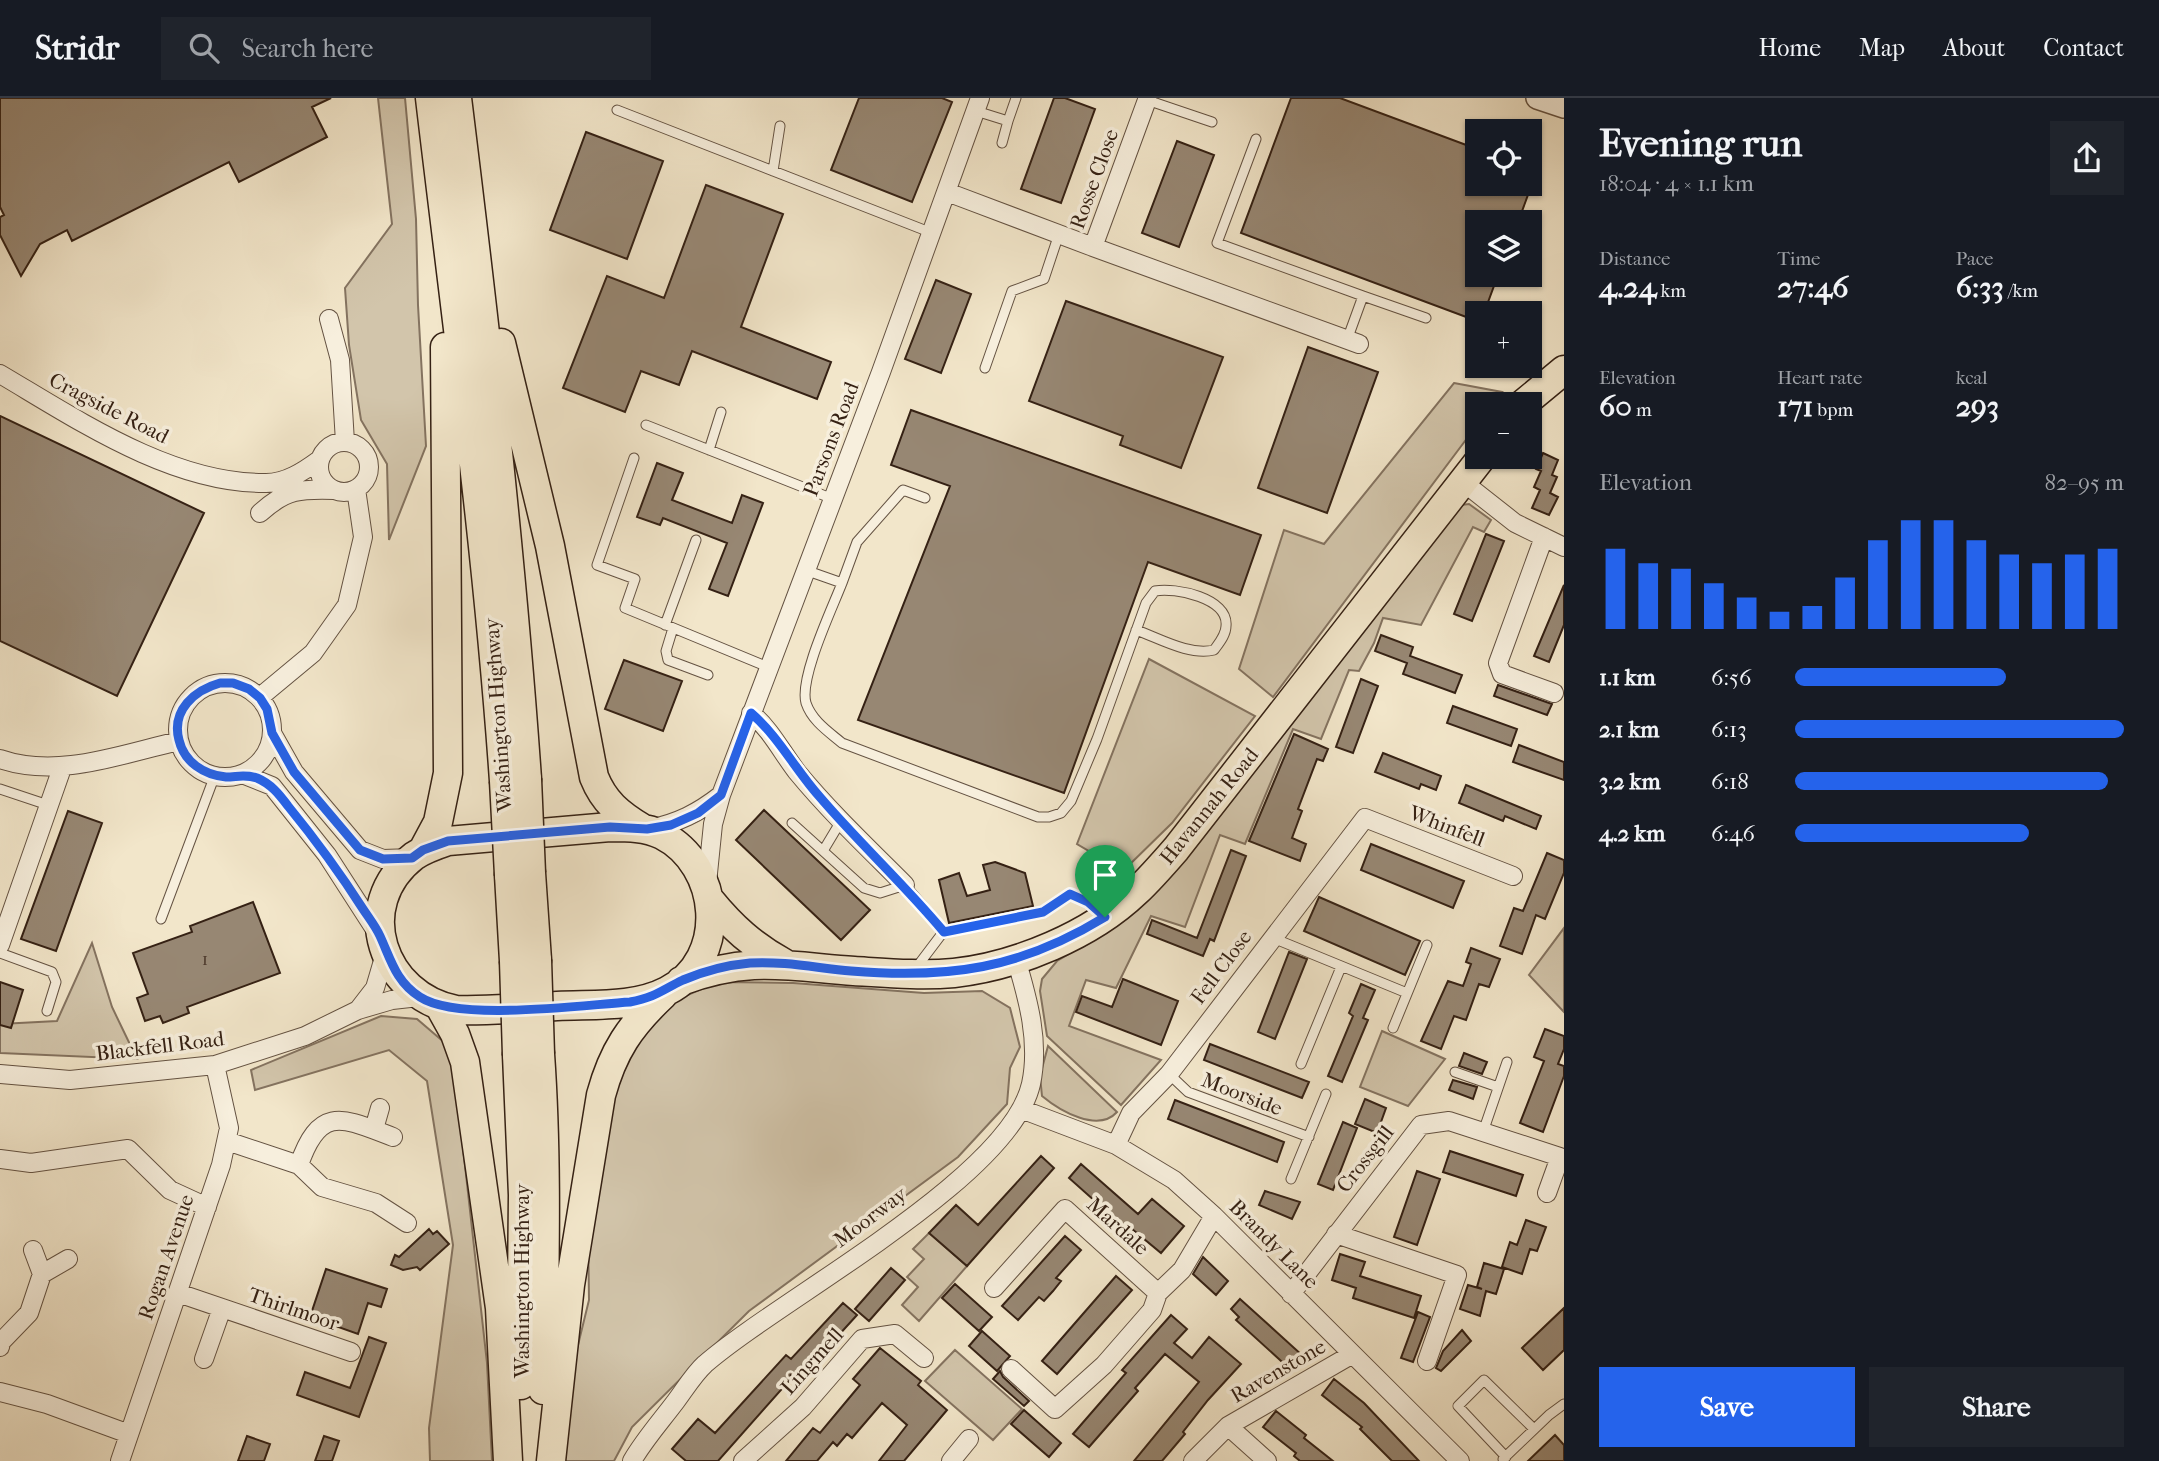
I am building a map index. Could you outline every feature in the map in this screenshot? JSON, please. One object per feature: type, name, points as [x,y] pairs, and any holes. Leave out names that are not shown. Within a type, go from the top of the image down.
[{"type":"main road","name":"Washington Highway","points":[[430,98],[459,223]]},
{"type":"main road","name":"Washington Highway","points":[[457,98],[459,223],[481,514],[515,780],[526,960],[528,1054],[519,1461]]},
{"type":"main road","name":"Havannah Road","points":[[459,223],[550,547],[594,777],[601,794],[618,813],[682,848],[697,865],[708,893],[732,926],[756,947],[784,964]]},
{"type":"main road","points":[[459,223],[448,773],[438,822],[417,854],[392,880],[381,907],[383,945],[393,970],[430,1002],[455,1034],[466,1062],[500,1308],[508,1461]]},
{"type":"main road","points":[[1537,392],[1564,370]]},
{"type":"main road","name":"Havannah Road","points":[[430,1002],[473,1011],[630,1002],[714,969],[749,963],[911,975],[957,972],[1016,959],[1053,945],[1105,917],[1136,893],[1176,849],[1473,469]]},
{"type":"main road","points":[[417,854],[448,841],[610,827],[644,828]]},
{"type":"main road","points":[[551,1461],[570,1285],[601,1095],[610,1064],[624,1038],[641,1016],[696,964],[706,944],[711,922],[708,893]]},
{"type":"main road","name":"Washington Highway","points":[[528,1054],[544,1109],[543,1461]]},
{"type":"street","points":[[1537,98],[1564,107]]},
{"type":"street","name":"Rosse Close","points":[[947,192],[1093,247],[1145,99]]},
{"type":"street","name":"Parsons Road","points":[[708,893],[713,824],[721,795],[978,105]]},
{"type":"street","points":[[1093,247],[1353,342]]},
{"type":"street","points":[[329,319],[340,360],[345,442]]},
{"type":"street","name":"Cragside Road","points":[[0,374],[141,454],[219,478],[275,489],[334,490]]},
{"type":"street","points":[[345,442],[359,447],[368,458],[367,477],[356,489],[334,490],[321,478],[319,460],[329,446],[345,442]]},
{"type":"street","name":"Cragside Road","points":[[275,489],[319,460]]},
{"type":"street","points":[[1463,482],[1515,523],[1564,547]]},
{"type":"street","points":[[260,698],[313,653],[347,605],[363,537],[356,489]]},
{"type":"street","points":[[1544,537],[1498,663],[1502,674],[1553,693]]},
{"type":"street","points":[[358,1010],[375,988],[383,945],[327,855],[272,786],[242,774],[215,775],[202,771],[189,761],[179,741],[178,724],[184,706],[205,687],[220,683],[233,683],[249,689],[260,698],[267,709],[272,733],[294,772],[360,850],[383,859],[417,854]]},
{"type":"street","points":[[751,713],[769,728],[796,770],[841,821],[905,885]]},
{"type":"street","points":[[242,774],[254,768],[261,760],[272,733]]},
{"type":"street","points":[[0,759],[12,763],[62,768],[179,741]]},
{"type":"street","points":[[0,945],[62,768]]},
{"type":"street","points":[[644,828],[671,825],[698,813],[721,795]]},
{"type":"street","name":"Whinfell","points":[[1365,818],[1513,876]]},
{"type":"street","name":"Fell Close","points":[[1116,1145],[1131,1113],[1169,1074],[1365,818]]},
{"type":"street","name":"Moorway","points":[[638,1459],[703,1366],[758,1323],[857,1257],[945,1189],[996,1145],[1021,1110],[1031,1084],[1034,1042],[1031,1016],[1016,959]]},
{"type":"street","name":"Blackfell Road","points":[[0,1074],[70,1080],[215,1065],[305,1036],[358,1010],[392,1000],[430,1002]]},
{"type":"street","name":"Rogan Avenue","points":[[120,1461],[227,1141],[229,1128],[215,1065]]},
{"type":"street","points":[[374,1129],[380,1108]]},
{"type":"street","name":"Brandy Lane","points":[[1021,1110],[1116,1145],[1174,1180],[1214,1216],[1460,1461]]},
{"type":"street","points":[[299,1165],[317,1128],[334,1120],[354,1122],[393,1137]]},
{"type":"street","name":"Crossgill","points":[[1291,1294],[1421,1125],[1449,1121],[1560,1157],[1547,1193]]},
{"type":"street","points":[[227,1141],[299,1165],[322,1187],[376,1203],[407,1223]]},
{"type":"street","points":[[0,1159],[31,1163],[128,1149],[170,1190],[207,1207]]},
{"type":"street","name":"Mardale","points":[[994,1288],[1065,1209],[1158,1293]]},
{"type":"street","points":[[1011,1369],[1055,1409],[1112,1356],[1152,1310],[1158,1293],[1182,1270],[1214,1216]]},
{"type":"street","points":[[1336,1234],[1457,1275],[1427,1361]]},
{"type":"street","points":[[0,1347],[1,1342],[29,1313],[42,1273],[33,1250]]},
{"type":"street","points":[[42,1273],[68,1259]]},
{"type":"street","name":"Thirlmoor","points":[[178,1293],[351,1352]]},
{"type":"street","name":"Thirlmoor","points":[[204,1359],[222,1308]]},
{"type":"street","name":"Lingmell","points":[[743,1461],[803,1406],[862,1339],[895,1335],[924,1358]]},
{"type":"street","name":"Ravenstone","points":[[1193,1461],[1228,1426],[1351,1355]]},
{"type":"street","points":[[0,1392],[47,1404],[129,1434]]},
{"type":"street","name":"Ravenstone","points":[[1228,1426],[1267,1461]]},
{"type":"street","points":[[951,1461],[968,1439]]},
{"type":"lane","points":[[1002,143],[1016,98]]},
{"type":"lane","points":[[1145,99],[1212,122]]},
{"type":"lane","points":[[978,105],[1008,121]]},
{"type":"lane","points":[[617,110],[932,233]]},
{"type":"lane","points":[[773,171],[780,125]]},
{"type":"lane","points":[[1256,139],[1217,243],[1426,318]]},
{"type":"lane","points":[[985,368],[1012,291],[1044,279],[1059,234]]},
{"type":"lane","points":[[1353,342],[1363,296]]},
{"type":"lane","points":[[709,450],[721,412]]},
{"type":"lane","points":[[646,425],[833,499]]},
{"type":"lane","points":[[634,458],[597,565],[635,579],[625,608],[768,667]]},
{"type":"lane","points":[[925,498],[903,490],[857,542],[813,660],[805,690],[806,704],[817,722],[842,743],[1038,817],[1061,813],[1071,801],[1097,739],[1136,629],[1146,603],[1155,591],[1169,588],[1215,604],[1224,614],[1227,625],[1214,650],[1206,652],[1195,652],[1136,629]]},
{"type":"lane","points":[[696,540],[669,626],[666,656],[668,660],[708,675]]},
{"type":"lane","points":[[806,570],[842,583]]},
{"type":"lane","points":[[161,919],[215,775]]},
{"type":"lane","points":[[0,789],[48,805]]},
{"type":"lane","points":[[823,851],[841,821]]},
{"type":"lane","points":[[792,823],[864,888],[880,893],[905,885],[944,932]]},
{"type":"lane","points":[[911,975],[944,932],[1043,912],[1070,894],[1088,902],[1105,917]]},
{"type":"lane","points":[[1272,937],[1407,993]]},
{"type":"lane","points":[[1393,1028],[1427,945]]},
{"type":"lane","points":[[0,953],[52,972],[56,982],[47,1011]]},
{"type":"lane","points":[[1301,1065],[1342,967]]},
{"type":"lane","points":[[1483,1132],[1507,1062]]},
{"type":"lane","points":[[1455,1072],[1498,1087]]},
{"type":"lane","name":"Moorside","points":[[1169,1074],[1188,1092],[1309,1137]]},
{"type":"lane","points":[[1291,1179],[1326,1094]]},
{"type":"lane","points":[[1534,1429],[1484,1380],[1458,1406],[1504,1459],[1564,1404]]},
{"type":"shaded area","points":[[378,98],[405,98],[416,219],[426,446],[389,540],[387,464],[361,420],[349,345],[345,288],[392,224]]},
{"type":"shaded area","points":[[1454,383],[1502,392],[1465,392],[1465,441],[1273,697],[1239,669],[1284,530],[1324,544]]},
{"type":"shaded area","points":[[1469,504],[1491,520],[1484,532],[1473,527],[1421,625],[1383,618],[1374,643],[1359,671],[1349,670],[1321,739],[1293,729],[1245,844],[1220,835],[1185,927],[1151,916],[1116,988],[1086,980],[1069,1026],[1161,1060],[1121,1105],[1047,1036],[1040,991],[1042,979],[1057,961],[1110,930],[1461,505]]},
{"type":"shaded area","points":[[1149,659],[1255,716],[1172,823],[1123,871],[1077,844]]},
{"type":"shaded area","points":[[1564,928],[1564,1012],[1529,975]]},
{"type":"shaded area","points":[[92,943],[112,1007],[137,1059],[0,1053],[0,1024],[57,1021]]},
{"type":"shaded area","points":[[718,982],[793,983],[924,993],[982,991],[1010,1008],[1020,1047],[1010,1068],[1007,1104],[958,1157],[749,1311],[632,1427],[614,1461],[565,1461],[570,1378],[589,1300],[588,1228],[612,1088],[627,1049],[678,999]]},
{"type":"shaded area","points":[[381,1016],[417,1019],[452,1049],[487,1363],[492,1461],[430,1461],[429,1428],[453,1245],[427,1081],[389,1050],[255,1090],[251,1070]]},
{"type":"shaded area","points":[[1382,1031],[1445,1059],[1408,1106],[1360,1087]]},
{"type":"shaded area","points":[[1048,1046],[1117,1112],[1100,1120],[1079,1118],[1042,1096],[1040,1076]]},
{"type":"shaded area","points":[[929,1233],[967,1266],[919,1321],[902,1305],[918,1287],[907,1277],[924,1259],[913,1249]]},
{"type":"shaded area","points":[[955,1350],[1022,1409],[993,1440],[925,1381]]},
{"type":"building","points":[[0,98],[331,98],[312,107],[327,137],[239,182],[229,162],[72,241],[67,230],[40,244],[21,276],[0,235],[0,217],[4,215],[0,207]]},
{"type":"building","points":[[859,98],[942,98],[952,102],[912,202],[831,170]]},
{"type":"building","points":[[1054,98],[1065,98],[1095,109],[1061,203],[1021,189]]},
{"type":"building","points":[[1291,98],[1340,98],[1465,145],[1465,196],[1528,196],[1522,210],[1465,210],[1465,287],[1494,287],[1488,301],[1465,301],[1465,317],[1241,233]]},
{"type":"building","points":[[586,132],[663,161],[627,259],[550,230]]},
{"type":"building","points":[[1177,141],[1214,155],[1179,247],[1142,233]]},
{"type":"building","points":[[706,185],[783,214],[741,327],[831,362],[817,399],[692,351],[679,385],[641,371],[625,412],[563,388],[607,276],[664,298]]},
{"type":"building","points":[[936,280],[971,294],[941,373],[905,359]]},
{"type":"building","points":[[1066,301],[1223,357],[1181,468],[1120,445],[1123,436],[1029,401]]},
{"type":"building","points":[[1308,347],[1378,372],[1327,513],[1258,488]]},
{"type":"building","points":[[911,410],[1261,535],[1240,595],[1148,562],[1064,793],[858,720],[950,486],[891,465]]},
{"type":"building","points":[[0,416],[204,513],[117,696],[0,641]]},
{"type":"building","points":[[1543,453],[1558,460],[1552,475],[1557,477],[1550,493],[1558,497],[1549,515],[1532,508],[1540,490],[1534,487],[1541,471],[1536,469],[1542,469]]},
{"type":"building","points":[[657,463],[683,473],[672,500],[732,523],[742,495],[763,503],[728,596],[709,589],[727,543],[663,518],[660,525],[637,517]]},
{"type":"building","points":[[1486,534],[1504,541],[1472,621],[1454,614]]},
{"type":"building","points":[[1564,585],[1564,625],[1549,662],[1534,656]]},
{"type":"building","points":[[1381,635],[1413,647],[1410,656],[1462,675],[1455,693],[1403,674],[1407,663],[1375,651]]},
{"type":"building","points":[[624,660],[682,681],[663,731],[605,709]]},
{"type":"building","points":[[1361,679],[1378,686],[1353,753],[1336,747]]},
{"type":"building","points":[[1498,685],[1552,704],[1547,715],[1494,696]]},
{"type":"building","points":[[1453,706],[1517,729],[1511,746],[1447,723]]},
{"type":"building","points":[[1294,734],[1328,749],[1323,761],[1317,759],[1298,809],[1302,811],[1292,838],[1306,844],[1300,861],[1249,841]]},
{"type":"building","points":[[1519,745],[1564,762],[1564,780],[1513,762]]},
{"type":"building","points":[[1383,753],[1441,776],[1436,790],[1421,784],[1419,789],[1375,772]]},
{"type":"building","points":[[1466,785],[1541,816],[1536,829],[1505,816],[1503,821],[1459,803]]},
{"type":"building","points":[[764,810],[870,910],[841,940],[736,840]]},
{"type":"building","points":[[68,811],[102,823],[56,951],[21,939]]},
{"type":"building","points":[[1371,844],[1464,881],[1453,908],[1361,870]]},
{"type":"building","points":[[1231,850],[1246,856],[1214,941],[1210,939],[1203,956],[1147,934],[1152,920],[1197,938]]},
{"type":"building","points":[[1547,853],[1564,860],[1564,873],[1545,919],[1536,915],[1522,954],[1500,946],[1514,908],[1523,911]]},
{"type":"building","points":[[995,862],[1025,873],[1033,906],[949,923],[939,880],[959,873],[967,896],[990,890],[983,865]]},
{"type":"building","points":[[1319,897],[1420,941],[1405,975],[1304,931]]},
{"type":"building","points":[[253,902],[280,973],[187,1007],[189,1013],[163,1023],[160,1016],[145,1021],[137,998],[148,994],[133,953],[192,932],[190,926]]},
{"type":"building","points":[[1471,948],[1500,959],[1489,987],[1479,984],[1466,1020],[1454,1016],[1441,1049],[1421,1041],[1448,981],[1463,986],[1471,964],[1466,962]]},
{"type":"building","points":[[1289,952],[1307,959],[1275,1039],[1258,1032]]},
{"type":"building","points":[[1123,979],[1178,1001],[1161,1045],[1076,1012],[1082,996],[1112,1007]]},
{"type":"building","points":[[0,982],[23,990],[11,1028],[0,1025]]},
{"type":"building","points":[[1361,984],[1375,990],[1363,1018],[1368,1020],[1342,1082],[1328,1076],[1353,1016],[1349,1013]]},
{"type":"building","points":[[1545,1029],[1564,1036],[1564,1049],[1558,1064],[1564,1066],[1564,1076],[1543,1132],[1520,1123],[1544,1061],[1534,1057]]},
{"type":"building","points":[[1210,1044],[1309,1082],[1302,1098],[1204,1060]]},
{"type":"building","points":[[1464,1053],[1487,1062],[1482,1074],[1459,1066]]},
{"type":"building","points":[[1453,1080],[1477,1087],[1473,1099],[1449,1090]]},
{"type":"building","points":[[1365,1099],[1386,1108],[1377,1133],[1355,1124]]},
{"type":"building","points":[[1175,1100],[1284,1142],[1277,1162],[1168,1119]]},
{"type":"building","points":[[1343,1122],[1357,1128],[1333,1190],[1318,1184]]},
{"type":"building","points":[[1450,1151],[1523,1175],[1516,1196],[1443,1172]]},
{"type":"building","points":[[1041,1156],[1054,1168],[967,1266],[929,1233],[956,1205],[978,1225]]},
{"type":"building","points":[[1081,1164],[1138,1214],[1152,1199],[1184,1226],[1161,1253],[1126,1224],[1124,1227],[1069,1178]]},
{"type":"building","points":[[1417,1171],[1440,1179],[1417,1245],[1394,1237]]},
{"type":"building","points":[[1265,1191],[1300,1202],[1292,1219],[1259,1205]]},
{"type":"building","points":[[1526,1220],[1546,1227],[1537,1251],[1530,1249],[1522,1274],[1502,1267],[1510,1242],[1517,1245]]},
{"type":"building","points":[[429,1229],[433,1234],[437,1231],[449,1244],[420,1270],[417,1267],[403,1270],[391,1265],[395,1255],[399,1257]]},
{"type":"building","points":[[1065,1236],[1081,1250],[1056,1278],[1061,1281],[1044,1301],[1039,1297],[1018,1320],[1002,1306]]},
{"type":"building","points":[[1340,1254],[1365,1262],[1360,1276],[1421,1296],[1414,1318],[1353,1298],[1356,1288],[1332,1280]]},
{"type":"building","points":[[1203,1257],[1228,1281],[1216,1295],[1193,1274]]},
{"type":"building","points":[[1484,1263],[1504,1269],[1496,1294],[1486,1291],[1480,1316],[1460,1309],[1468,1285],[1482,1289],[1477,1287]]},
{"type":"building","points":[[891,1268],[905,1280],[869,1321],[855,1309]]},
{"type":"building","points":[[326,1269],[387,1289],[381,1307],[368,1303],[358,1334],[310,1317]]},
{"type":"building","points":[[1116,1276],[1132,1290],[1057,1374],[1042,1361]]},
{"type":"building","points":[[955,1284],[992,1317],[979,1331],[942,1298]]},
{"type":"building","points":[[1240,1299],[1303,1356],[1291,1370],[1236,1320],[1239,1317],[1231,1309]]},
{"type":"building","points":[[843,1303],[857,1315],[807,1370],[803,1365],[718,1461],[686,1461],[672,1449],[698,1419],[715,1433],[786,1355],[791,1359]]},
{"type":"building","points":[[1564,1308],[1564,1350],[1543,1370],[1522,1348]]},
{"type":"building","points":[[1418,1312],[1430,1317],[1413,1362],[1401,1358]]},
{"type":"building","points":[[1171,1315],[1187,1329],[1174,1343],[1192,1358],[1209,1337],[1241,1364],[1208,1400],[1183,1432],[1185,1434],[1162,1461],[1134,1461],[1199,1382],[1165,1354],[1135,1388],[1138,1391],[1089,1447],[1073,1434],[1126,1373],[1122,1370]]},
{"type":"building","points":[[1462,1330],[1471,1341],[1441,1371],[1436,1368],[1443,1351]]},
{"type":"building","points":[[982,1331],[1010,1356],[997,1371],[969,1346]]},
{"type":"building","points":[[369,1337],[386,1343],[359,1417],[297,1395],[305,1372],[350,1388]]},
{"type":"building","points":[[880,1348],[921,1381],[918,1385],[947,1410],[904,1461],[879,1461],[907,1425],[882,1403],[852,1438],[847,1434],[837,1446],[833,1442],[817,1461],[786,1461],[813,1428],[820,1433],[860,1385],[853,1379]]},
{"type":"building","points":[[1000,1371],[1029,1401],[1024,1406],[993,1379]]},
{"type":"building","points":[[1334,1379],[1364,1403],[1419,1461],[1392,1461],[1360,1429],[1362,1427],[1322,1395]]},
{"type":"building","points":[[1024,1410],[1061,1443],[1049,1457],[1011,1424]]},
{"type":"building","points":[[1276,1411],[1333,1461],[1300,1461],[1294,1456],[1296,1453],[1263,1427]]},
{"type":"building","points":[[1555,1435],[1564,1445],[1564,1461],[1528,1461]]},
{"type":"building","points":[[247,1436],[270,1444],[264,1461],[238,1461]]},
{"type":"building","points":[[324,1436],[339,1441],[332,1461],[315,1461]]},
{"type":"route","points":[[233,683],[249,689],[260,698],[267,709],[272,733],[294,772],[360,850],[383,859],[412,858],[423,850],[448,841],[610,827],[647,829],[671,825],[698,813],[721,795],[751,713],[769,728],[796,770],[841,821],[905,885],[944,932],[1043,912],[1070,894],[1088,902],[1105,917],[1053,945],[1016,959],[957,972],[911,975],[749,963],[714,969],[681,981],[667,991],[630,1002],[473,1011],[440,1007],[419,997],[393,970],[380,937],[363,909],[327,855],[272,786],[242,774],[228,777],[202,771],[189,761],[179,741],[178,724],[184,706],[195,693],[205,687],[233,683]]}]
